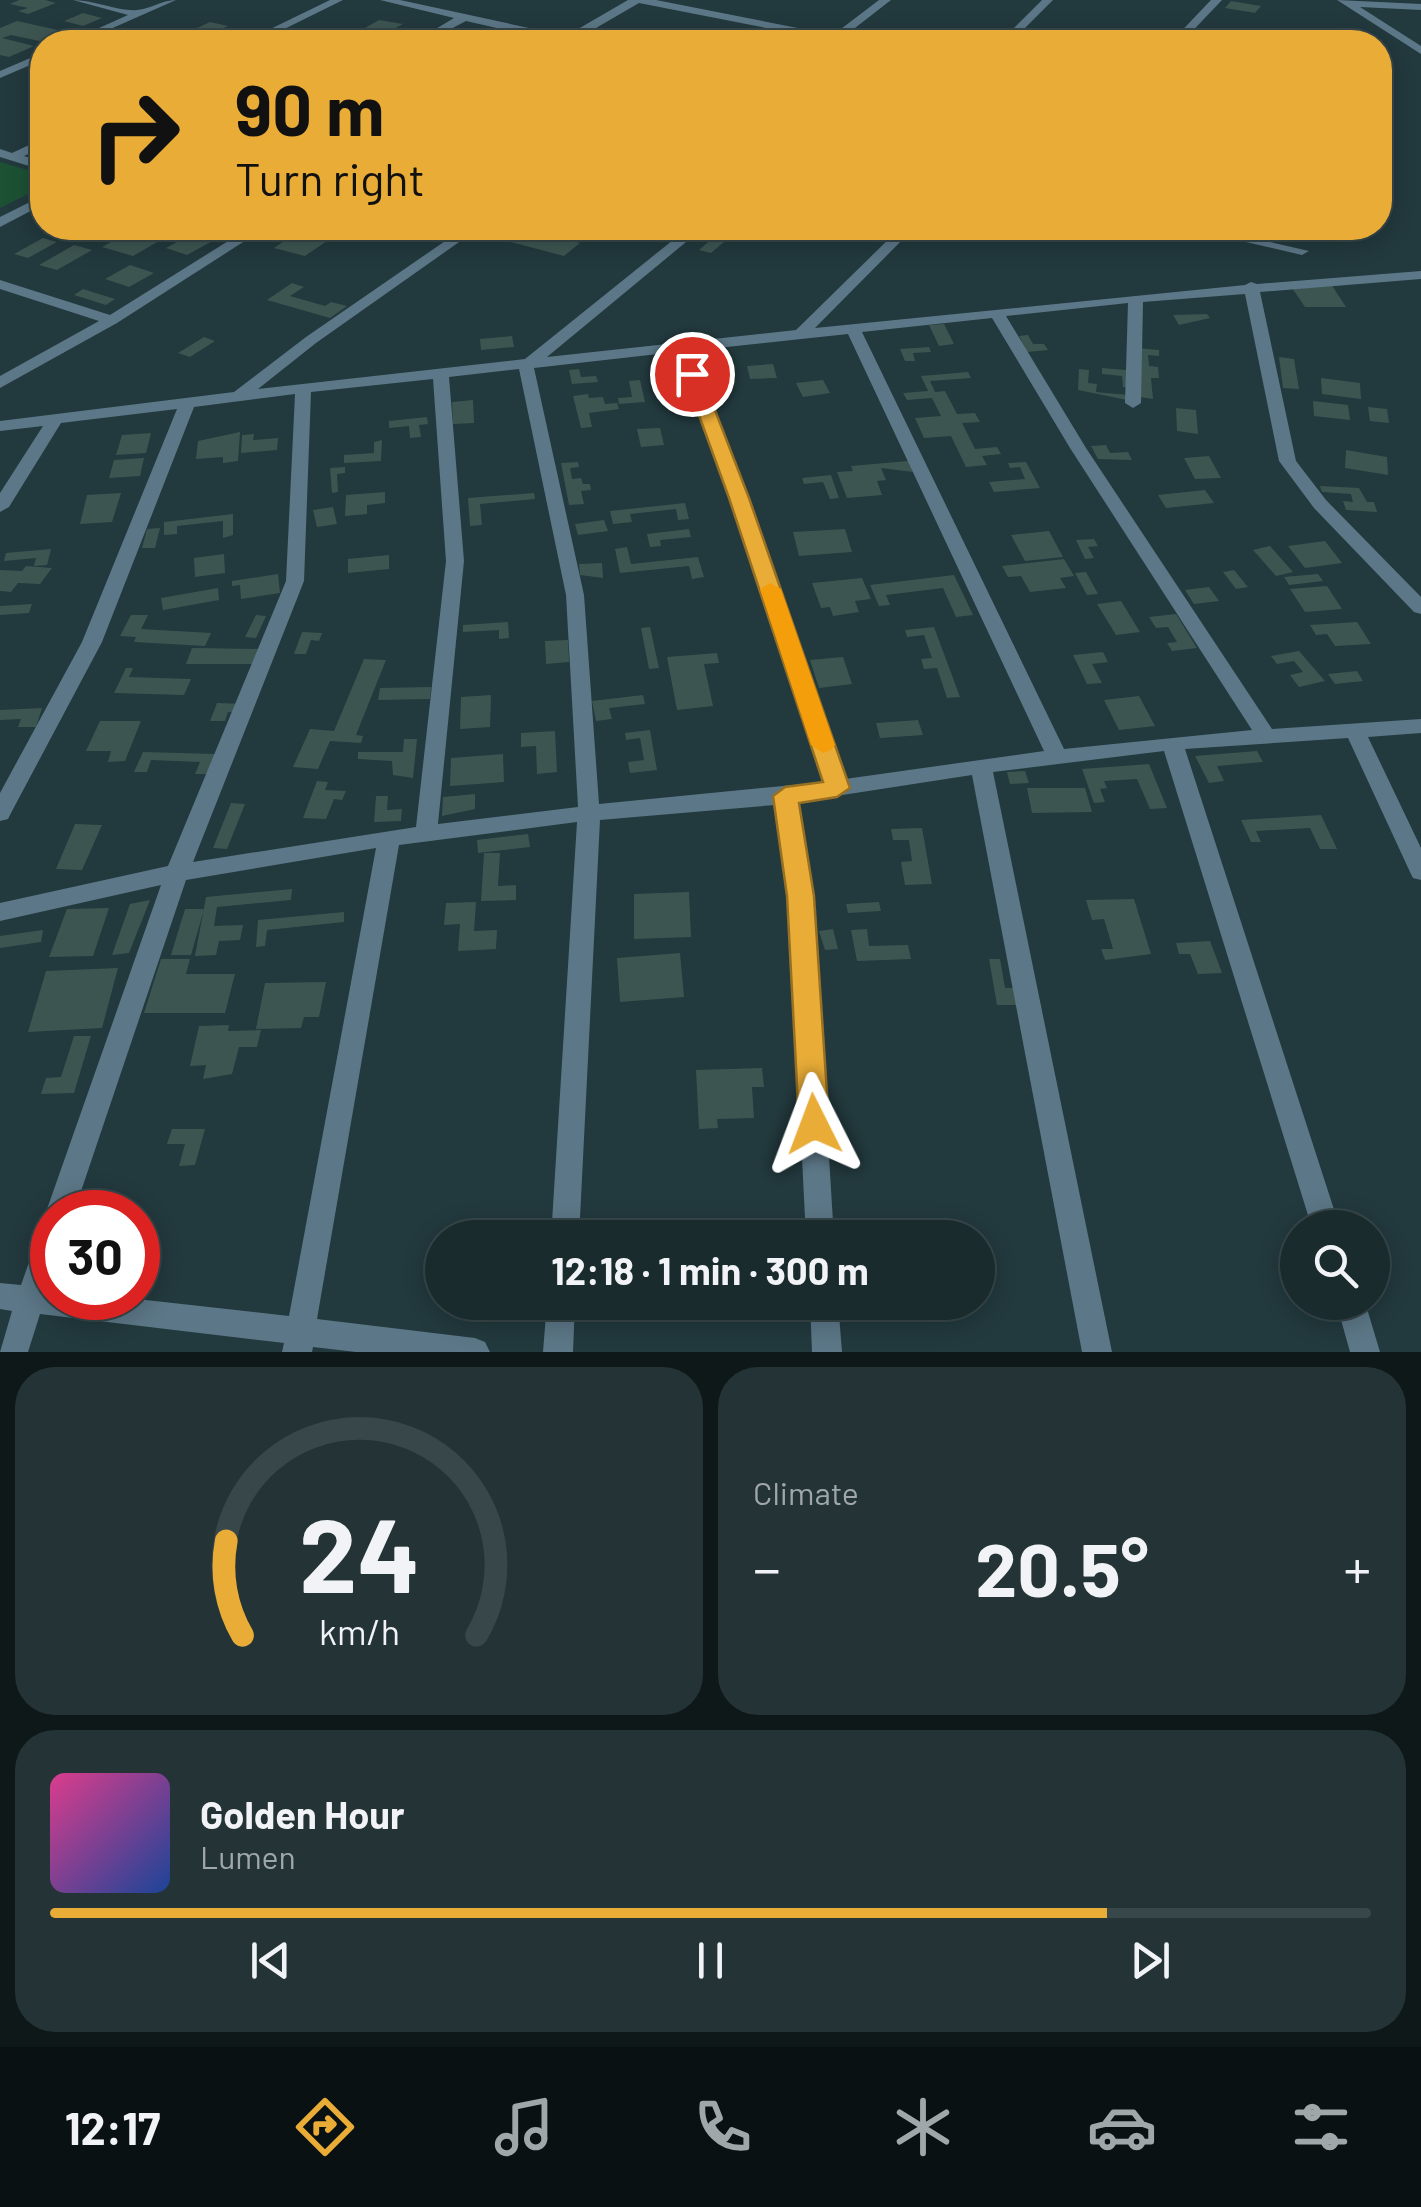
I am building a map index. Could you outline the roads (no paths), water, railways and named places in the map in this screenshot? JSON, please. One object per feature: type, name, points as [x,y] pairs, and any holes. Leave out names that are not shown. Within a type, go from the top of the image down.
[{"type":"street","points":[[78,0],[138,14]]},
{"type":"street","points":[[101,30],[171,0]]},
{"type":"street","points":[[275,30],[338,0]]},
{"type":"street","points":[[385,0],[520,30]]},
{"type":"street","points":[[585,30],[638,0],[784,30]]},
{"type":"street","points":[[848,30],[886,0]]},
{"type":"street","points":[[1018,30],[1048,0]]},
{"type":"street","points":[[1188,30],[1218,0]]},
{"type":"street","points":[[1344,2],[1421,6]]},
{"type":"street","points":[[1344,2],[1385,30]]},
{"type":"street","points":[[441,30],[465,17]]},
{"type":"street","points":[[1392,34],[1421,50]]},
{"type":"street","points":[[0,75],[30,61]]},
{"type":"street","points":[[0,224],[30,207]]},
{"type":"street","points":[[0,384],[239,240]]},
{"type":"street","points":[[239,396],[311,340],[455,240]]},
{"type":"street","points":[[526,366],[681,240]]},
{"type":"street","points":[[798,337],[896,240]]},
{"type":"street","points":[[1252,240],[1302,250]]},
{"type":"street","points":[[0,426],[303,388],[1251,286],[1419,280]]},
{"type":"street","points":[[0,284],[112,320]]},
{"type":"street","points":[[1251,286],[1288,460],[1320,504],[1421,608]]},
{"type":"street","points":[[1133,403],[1136,298]]},
{"type":"street","points":[[998,315],[1078,448],[1266,736]]},
{"type":"street","points":[[854,331],[1057,756]]},
{"type":"street","points":[[682,349],[720,444],[837,788]]},
{"type":"street","points":[[526,366],[575,595],[590,814],[565,1220]]},
{"type":"street","points":[[426,834],[455,561],[441,375]]},
{"type":"street","points":[[68,1190],[177,873],[294,582],[303,388]]},
{"type":"street","points":[[0,813],[92,642],[188,404]]},
{"type":"street","points":[[0,507],[54,421]]},
{"type":"street","points":[[0,912],[177,873],[389,838],[785,796],[1172,743],[1421,726]]},
{"type":"street","points":[[1356,732],[1421,872]]},
{"type":"street","points":[[1172,743],[1320,1210]]},
{"type":"street","points":[[982,766],[1097,1352]]},
{"type":"street","points":[[785,796],[800,896],[819,1220]]},
{"type":"street","points":[[299,1342],[389,838]]},
{"type":"street","points":[[0,1296],[30,1299],[13,1352]]},
{"type":"street","points":[[160,1320],[299,1342],[475,1352]]},
{"type":"street","points":[[558,1352],[560,1320]]},
{"type":"street","points":[[825,1320],[827,1352]]},
{"type":"street","points":[[1356,1320],[1366,1352]]}]
